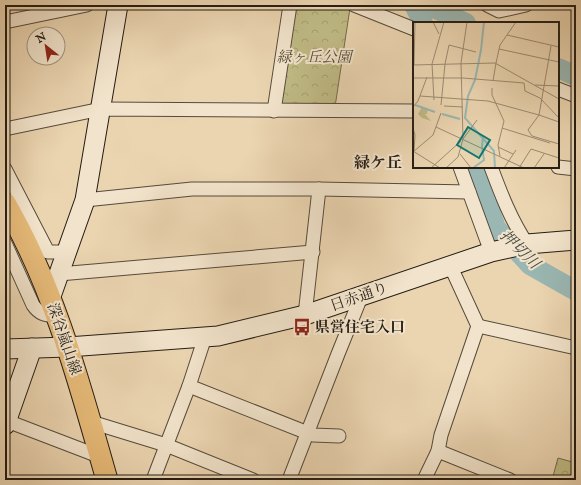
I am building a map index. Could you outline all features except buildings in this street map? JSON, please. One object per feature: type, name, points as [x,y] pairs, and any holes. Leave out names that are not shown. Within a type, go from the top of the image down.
[{"type":"main road","name":"深谷嵐山線","points":[[5,203],[26,245],[68,347],[108,480]]},
{"type":"street","points":[[5,22],[87,5]]},
{"type":"street","points":[[5,243],[33,304],[38,312],[44,315],[53,308],[59,274],[85,200],[118,5]]},
{"type":"street","points":[[274,111],[290,5]]},
{"type":"street","points":[[354,5],[413,30]]},
{"type":"street","points":[[487,5],[500,11],[510,7],[526,5]]},
{"type":"street","points":[[559,89],[576,96]]},
{"type":"street","points":[[5,129],[101,110],[170,109],[413,111]]},
{"type":"street","points":[[559,167],[576,170]]},
{"type":"street","points":[[460,168],[469,192],[511,247]]},
{"type":"street","points":[[491,168],[505,205],[518,230],[511,247]]},
{"type":"street","points":[[5,169],[48,252],[67,252]]},
{"type":"street","points":[[85,200],[192,189],[319,189],[469,192]]},
{"type":"street","points":[[305,315],[319,189]]},
{"type":"street","name":"日赤通り","points":[[5,349],[68,347],[218,336],[305,315],[450,265],[511,247],[576,240]]},
{"type":"street","points":[[59,274],[313,252]]},
{"type":"street","points":[[424,480],[438,451],[478,326],[450,265]]},
{"type":"street","points":[[289,480],[361,296]]},
{"type":"street","points":[[478,326],[576,348]]},
{"type":"street","points":[[153,480],[189,386],[205,337]]},
{"type":"street","points":[[32,348],[6,423],[101,457]]},
{"type":"street","points":[[189,386],[313,435],[339,436]]},
{"type":"street","points":[[91,422],[166,445],[237,477],[253,480]]},
{"type":"street","points":[[438,451],[510,480]]},
{"type":"green space","name":"緑ヶ丘公園","points":[[294,5],[343,5],[350,8],[335,107],[279,106]]},
{"type":"green space","points":[[558,458],[576,463],[576,480],[552,480]]},
{"type":"waterway","name":"押切川","points":[[414,5],[422,22]]},
{"type":"waterway","points":[[427,5],[464,22]]},
{"type":"waterway","points":[[559,68],[576,76]]},
{"type":"waterway","name":"押切川","points":[[475,168],[496,228],[530,265],[576,291]]},
{"type":"place","name":"県営住宅入口","points":[[302,327]]},
{"type":"district","name":"緑ケ丘","points":[[378,164]]}]
